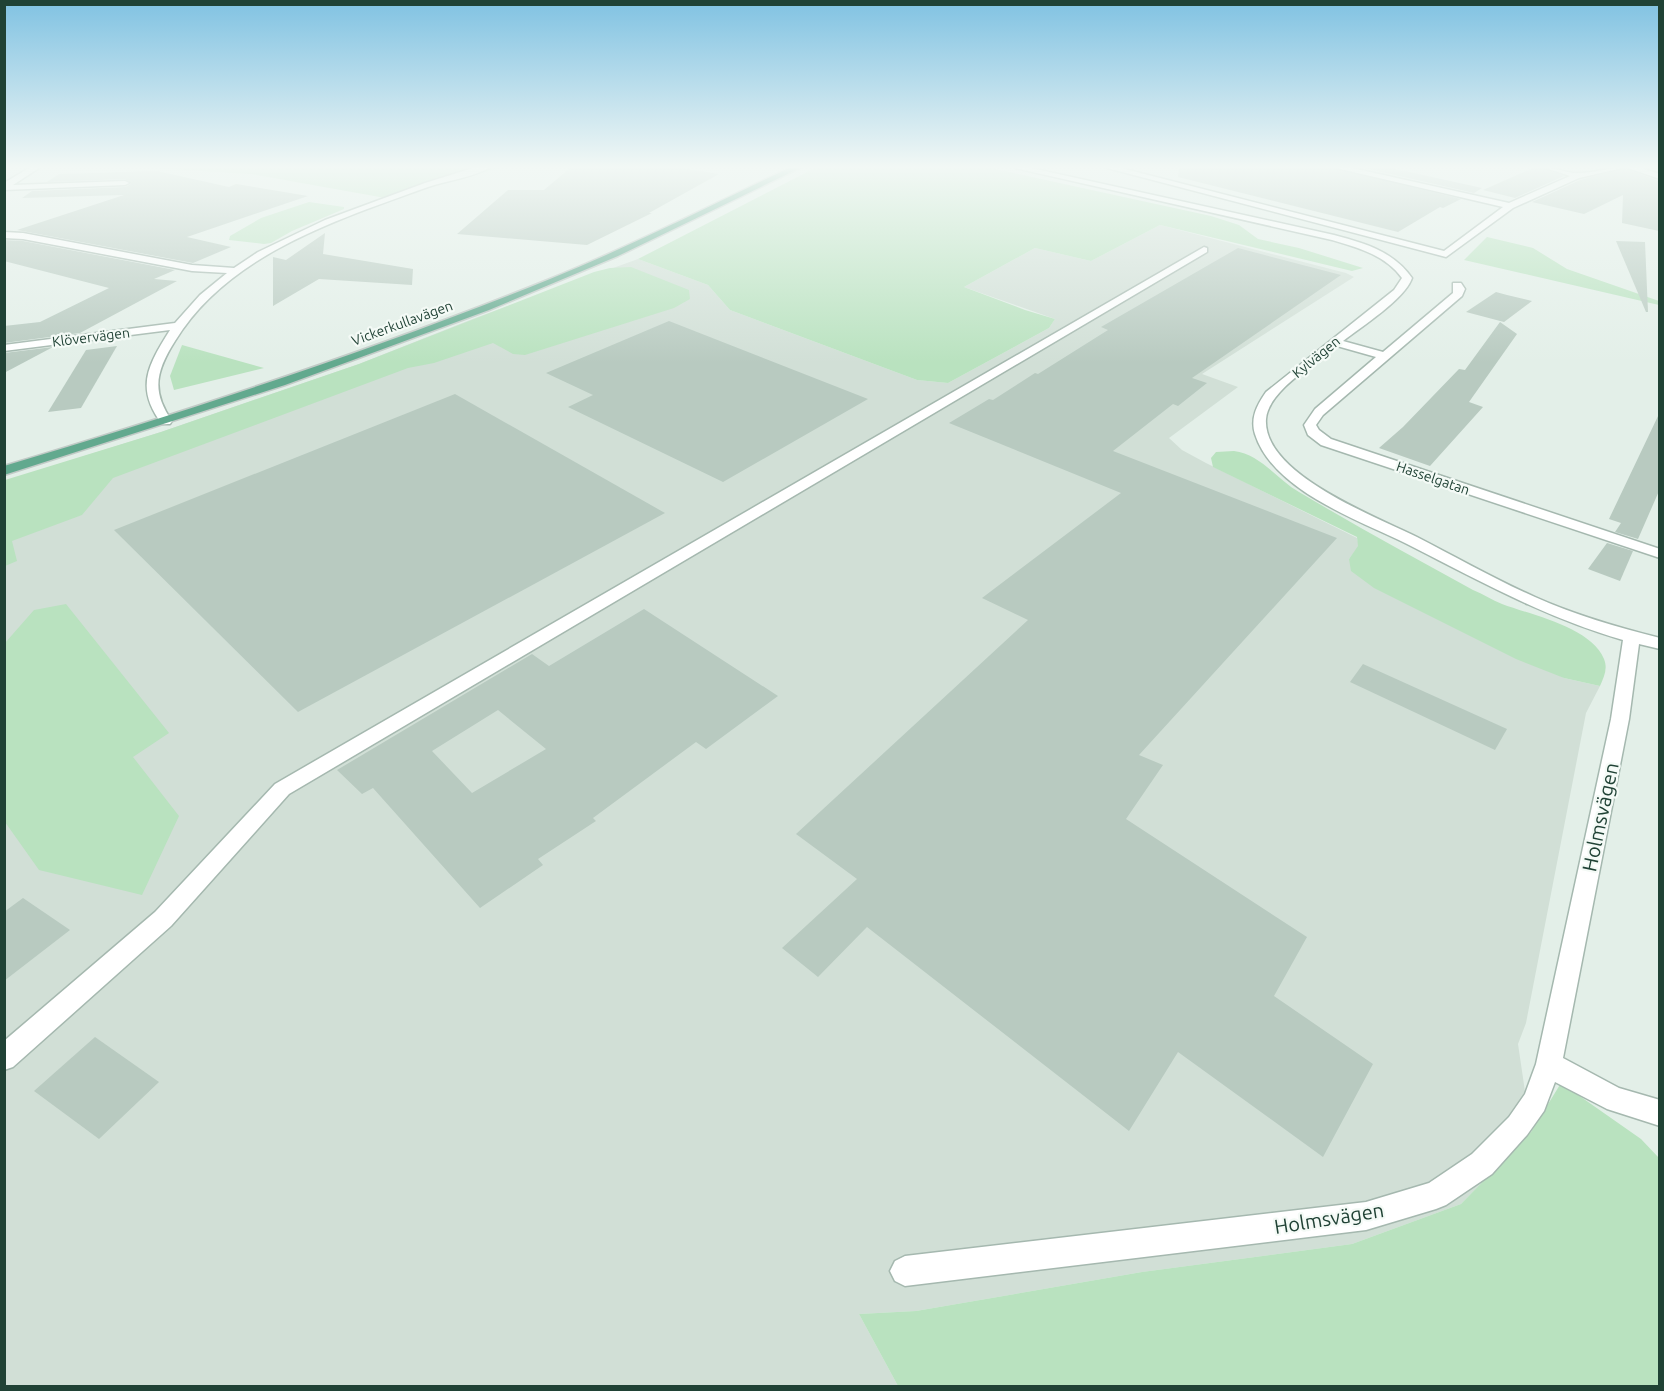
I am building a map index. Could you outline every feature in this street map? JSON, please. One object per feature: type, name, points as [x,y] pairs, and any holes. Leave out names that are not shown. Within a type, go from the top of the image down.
[{"type":"main road","name":"Vickerkullavägen","points":[[4,471],[166,421],[369,352],[505,300],[662,233]]},
{"type":"street","points":[[166,421],[151,394],[151,384],[157,362],[178,326],[209,294],[235,272],[303,233]]},
{"type":"street","name":"Kylvägen","points":[[1310,233],[1349,242],[1384,256],[1407,278],[1403,286],[1276,389],[1263,403],[1259,422],[1271,453],[1294,475],[1324,496],[1510,591],[1563,614],[1632,637]]},
{"type":"street","points":[[1364,233],[1446,254],[1474,233]]},
{"type":"street","points":[[4,235],[23,236],[192,268],[235,272]]},
{"type":"street","points":[[4,1058],[163,919],[282,789],[1204,250]]},
{"type":"street","name":"Hasselgatan","points":[[1457,285],[1460,289],[1458,294],[1312,419],[1310,425],[1318,438],[1659,554]]},
{"type":"street","name":"Klövervägen","points":[[4,348],[178,326]]},
{"type":"street","points":[[1335,342],[1384,356]]},
{"type":"street","points":[[1632,637],[1659,644]]},
{"type":"street","name":"Holmsvägen","points":[[905,1270],[1366,1216],[1436,1195],[1482,1164],[1518,1126],[1535,1102],[1549,1064],[1620,719],[1632,637]]},
{"type":"street","points":[[1549,1064],[1592,1090],[1623,1104],[1659,1113]]},
{"type":"shaded area","points":[[1145,233],[1191,233],[1354,277],[1202,374],[1238,387],[1169,438],[1182,450],[1206,463],[1357,538],[1359,546],[1349,559],[1564,678],[1600,686],[1586,713],[1526,1023],[1518,1044],[1531,1132],[1461,1204],[1352,1244],[1142,1272],[916,1311],[859,1314],[898,1386],[5,1386],[5,481],[161,432],[359,364],[475,318],[638,259],[708,285],[730,310],[917,380],[948,383],[1049,328],[1055,319],[964,287],[1035,248],[1091,261]]},
{"type":"green space","points":[[235,233],[289,233],[271,243],[264,244],[229,240],[230,236]]},
{"type":"green space","points":[[689,233],[1145,233],[1091,261],[1035,248],[964,287],[1055,319],[1049,328],[948,383],[917,380],[730,310],[708,285],[638,259]]},
{"type":"green space","points":[[1193,233],[1250,233],[1258,239],[1299,248],[1363,268],[1352,271]]},
{"type":"green space","points":[[1487,237],[1533,248],[1567,269],[1659,301],[1659,305],[1464,260]]},
{"type":"green space","points":[[631,267],[689,290],[690,299],[674,308],[525,355],[513,354],[493,343],[434,363],[408,368],[113,478],[82,515],[12,541],[17,561],[5,566],[5,480],[161,432],[359,364],[594,272],[610,268]]},
{"type":"green space","points":[[182,345],[264,368],[174,390],[170,376]]},
{"type":"green space","points":[[1234,451],[1252,457],[1299,492],[1473,590],[1502,604],[1574,630],[1587,638],[1597,648],[1606,666],[1600,686],[1564,678],[1516,659],[1374,588],[1351,571],[1349,559],[1358,546],[1357,537],[1213,467],[1211,458],[1216,452]]},
{"type":"green space","points":[[66,604],[169,733],[133,757],[179,816],[142,895],[39,870],[5,822],[5,643],[34,610]]},
{"type":"green space","points":[[1561,1083],[1641,1139],[1659,1158],[1659,1386],[898,1386],[859,1314],[916,1311],[1142,1272],[1352,1244],[1461,1204],[1531,1132]]},
{"type":"building","points":[[33,233],[199,233],[187,237],[231,247],[193,263]]},
{"type":"building","points":[[325,233],[323,254],[413,269],[412,285],[319,279],[273,306],[273,257],[286,260]]},
{"type":"building","points":[[458,233],[612,233],[587,245]]},
{"type":"building","points":[[4,240],[23,241],[175,270],[154,279],[177,281],[80,333],[4,343],[4,326],[40,322],[109,288],[4,261]]},
{"type":"building","points":[[1616,241],[1645,242],[1648,312],[1646,312]]},
{"type":"building","points":[[1238,248],[1341,275],[1192,378],[1207,383],[1178,406],[1173,404],[1113,451],[1337,538],[1139,755],[1163,765],[1126,819],[1307,937],[1274,996],[1373,1064],[1323,1157],[1178,1052],[1129,1131],[867,927],[818,977],[782,948],[857,879],[796,834],[1028,620],[982,598],[1121,493],[949,423],[989,399],[993,400],[1035,373],[1038,374],[1108,330],[1101,327]]},
{"type":"building","points":[[1496,292],[1532,301],[1504,322],[1466,312]]},
{"type":"building","points":[[669,321],[868,399],[723,482],[568,407],[593,395],[546,373]]},
{"type":"building","points":[[1500,322],[1517,334],[1469,402],[1483,407],[1430,466],[1379,448],[1403,427],[1459,369],[1465,370]]},
{"type":"building","points":[[117,346],[81,408],[48,412],[86,350]]},
{"type":"building","points":[[53,347],[4,373],[4,353]]},
{"type":"building","points":[[455,394],[665,513],[298,712],[114,530]]},
{"type":"building","points":[[1659,414],[1659,491],[1638,539],[1615,532],[1621,523],[1609,519]]},
{"type":"building","points":[[1607,543],[1633,551],[1620,581],[1588,569]]},
{"type":"building","points":[[644,609],[778,696],[706,749],[696,742],[593,818],[596,821],[538,859],[543,865],[480,908],[373,788],[362,794],[337,770],[532,654],[549,666]],"holes":[[[498,710],[546,749],[472,793],[432,751]]]},
{"type":"building","points":[[1363,664],[1507,729],[1495,750],[1350,682]]},
{"type":"building","points":[[23,898],[70,930],[4,981],[4,912]]},
{"type":"building","points":[[95,1037],[159,1082],[99,1139],[34,1091]]}]
